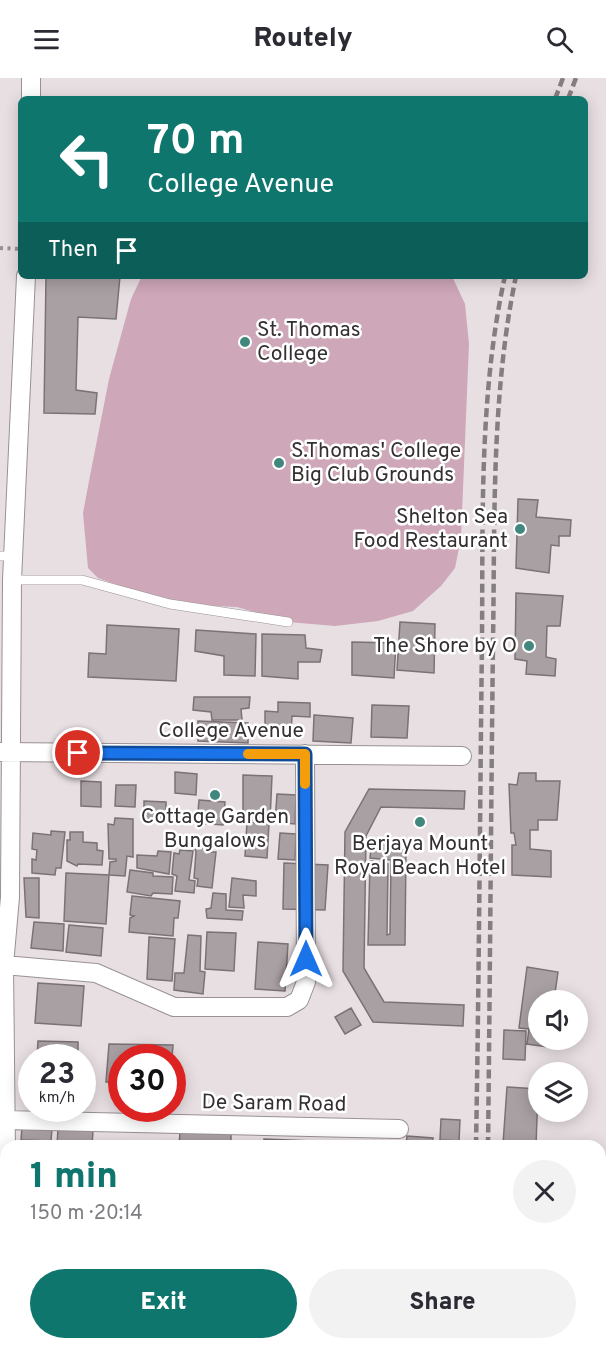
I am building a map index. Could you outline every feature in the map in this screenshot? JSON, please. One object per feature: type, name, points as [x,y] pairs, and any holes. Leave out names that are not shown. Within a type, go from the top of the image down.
[{"type":"street","points":[[31,78],[31,96]]},
{"type":"street","points":[[5,1140],[5,752],[12,580],[6,556],[26,279]]},
{"type":"street","name":"College Avenue","points":[[5,752],[462,756]]},
{"type":"street","points":[[4,965],[96,973],[174,1007],[287,1007],[299,1000],[306,982],[305,754]]},
{"type":"street","name":"De Saram Road","points":[[4,1120],[399,1129]]},
{"type":"lane","points":[[12,580],[82,580],[170,604],[288,622]]},
{"type":"path","points":[[0,248],[18,249]]},
{"type":"shaded area","name":"S.Thomas' College Big Club Grounds","points":[[141,279],[453,279],[465,304],[469,344],[461,538],[455,568],[441,586],[413,611],[378,621],[335,626],[288,622],[237,607],[170,604],[98,578],[88,568],[83,513],[109,379],[131,299]]},
{"type":"building","points":[[46,279],[120,279],[116,319],[78,317],[76,390],[97,393],[95,414],[44,413]]},
{"type":"building","points":[[518,499],[538,500],[536,517],[571,520],[570,536],[559,536],[559,546],[551,545],[549,573],[516,568]]},
{"type":"building","points":[[516,593],[563,596],[560,626],[547,626],[546,657],[556,659],[555,676],[526,674],[527,661],[515,659]]},
{"type":"building","points":[[400,622],[435,624],[434,673],[397,670]]},
{"type":"building","points":[[107,625],[179,629],[176,681],[88,677],[89,653],[106,654]]},
{"type":"building","points":[[196,630],[256,634],[255,676],[224,675],[224,656],[195,651]]},
{"type":"building","points":[[262,634],[305,635],[306,648],[322,650],[320,662],[298,662],[298,679],[262,676]]},
{"type":"building","points":[[352,642],[396,643],[394,678],[352,675]]},
{"type":"building","points":[[194,697],[250,697],[249,708],[241,709],[242,720],[212,720],[211,712],[193,710]]},
{"type":"building","points":[[278,702],[310,703],[310,717],[292,716],[291,732],[265,730],[265,711],[278,712]]},
{"type":"building","points":[[372,705],[409,706],[407,738],[371,737]]},
{"type":"building","points":[[314,715],[353,718],[351,743],[313,741]]},
{"type":"building","points":[[198,721],[248,723],[248,743],[198,741]]},
{"type":"building","points":[[175,772],[197,774],[196,795],[175,793]]},
{"type":"building","points":[[519,773],[536,773],[536,781],[560,781],[557,820],[538,820],[538,830],[530,830],[530,849],[551,851],[551,877],[512,875],[512,845],[516,845],[514,833],[511,833],[509,784],[517,785]]},
{"type":"building","points":[[243,775],[272,776],[270,821],[243,820]]},
{"type":"building","points":[[81,781],[101,782],[101,807],[81,806]]},
{"type":"building","points":[[116,785],[136,785],[135,807],[115,806]]},
{"type":"building","points":[[369,789],[465,791],[464,809],[381,807],[366,836],[364,968],[384,1002],[464,1005],[463,1026],[373,1022],[343,971],[345,832]]},
{"type":"building","points":[[277,794],[296,795],[295,824],[275,822]]},
{"type":"building","points":[[199,800],[225,802],[223,825],[197,823]]},
{"type":"building","points":[[144,801],[166,802],[166,820],[144,819]]},
{"type":"building","points":[[115,818],[133,819],[133,857],[127,856],[125,876],[109,875],[110,862],[116,859],[109,859],[108,824],[114,825]]},
{"type":"building","points":[[247,822],[269,824],[267,858],[245,856]]},
{"type":"building","points":[[51,831],[65,832],[61,868],[56,868],[55,875],[32,873],[32,859],[36,860],[37,850],[32,849],[33,833],[51,835]]},
{"type":"building","points":[[70,832],[83,832],[83,842],[97,843],[97,850],[103,851],[102,865],[78,864],[77,866],[67,861],[67,840],[70,840]]},
{"type":"building","points":[[280,833],[296,834],[295,860],[278,859]]},
{"type":"building","points":[[192,838],[208,840],[209,852],[216,852],[212,888],[197,886],[198,879],[194,878],[196,852],[191,848]]},
{"type":"building","points":[[372,839],[395,840],[395,850],[406,850],[405,945],[368,945],[370,861],[388,864],[387,935],[390,934],[391,860],[370,858]]},
{"type":"building","points":[[180,850],[193,851],[189,880],[195,881],[194,893],[175,891],[177,876],[172,874],[174,853],[179,854]]},
{"type":"building","points":[[158,851],[171,852],[169,874],[137,868],[137,855],[157,856]]},
{"type":"building","points":[[284,863],[328,865],[325,910],[283,909]]},
{"type":"building","points":[[130,870],[153,873],[153,876],[173,877],[172,894],[153,893],[151,896],[127,892]]},
{"type":"building","points":[[66,873],[109,875],[106,924],[64,921]]},
{"type":"building","points":[[24,878],[39,878],[39,918],[26,917]]},
{"type":"building","points":[[232,878],[256,881],[256,896],[243,895],[244,908],[229,907]]},
{"type":"building","points":[[213,893],[226,894],[226,910],[243,911],[242,920],[207,918],[206,909],[211,908]]},
{"type":"building","points":[[132,896],[180,901],[178,918],[174,918],[173,936],[129,932],[130,918],[134,916],[130,915]]},
{"type":"building","points":[[34,922],[64,924],[63,951],[31,948]]},
{"type":"building","points":[[69,925],[103,928],[101,956],[66,952]]},
{"type":"building","points":[[207,932],[236,933],[234,971],[205,969]]},
{"type":"building","points":[[188,935],[201,936],[200,971],[205,972],[203,994],[174,990],[175,973],[184,973]]},
{"type":"building","points":[[149,937],[175,939],[172,981],[147,979]]},
{"type":"building","points":[[258,942],[288,944],[285,991],[255,989]]},
{"type":"building","points":[[527,967],[558,972],[555,990],[528,990],[528,1029],[519,1028]]},
{"type":"building","points":[[38,983],[84,986],[81,1026],[35,1023]]},
{"type":"building","points":[[351,1008],[361,1025],[345,1034],[335,1017]]},
{"type":"building","points":[[504,1030],[526,1031],[525,1060],[503,1059]]},
{"type":"building","points":[[38,1041],[78,1042],[78,1044],[38,1044]]},
{"type":"building","points":[[108,1057],[108,1082],[106,1082]]},
{"type":"building","points":[[507,1087],[528,1088],[528,1122],[537,1122],[536,1140],[503,1140]]},
{"type":"building","points":[[441,1119],[460,1120],[459,1140],[440,1140]]},
{"type":"building","points":[[22,1126],[52,1128],[51,1140],[21,1140]]},
{"type":"building","points":[[58,1128],[93,1130],[92,1140],[57,1140]]},
{"type":"building","points":[[180,1132],[231,1134],[231,1140],[179,1140]]},
{"type":"building","points":[[407,1136],[433,1138],[433,1140],[407,1140]]},
{"type":"railway","points":[[556,96],[563,78]]},
{"type":"railway","points":[[569,96],[576,78]]},
{"type":"railway","points":[[476,1140],[484,456],[491,365],[504,279]]},
{"type":"railway","points":[[488,1140],[496,458],[502,366],[515,279]]},
{"type":"slow traffic","points":[[248,754],[305,754],[305,784]]},
{"type":"place","name":"St. Thomas College","points":[[245,342]]},
{"type":"place","name":"S.Thomas' College Big Club Grounds","points":[[279,463]]},
{"type":"place","name":"Shelton Sea Food Restaurant","points":[[520,529]]},
{"type":"place","name":"The Shore by O","points":[[529,646]]},
{"type":"place","name":"Cottage Garden Bungalows","points":[[215,795]]},
{"type":"place","name":"Berjaya Mount Royal Beach Hotel","points":[[420,822]]},
{"type":"route","points":[[78,753],[305,754],[306,959]]}]
